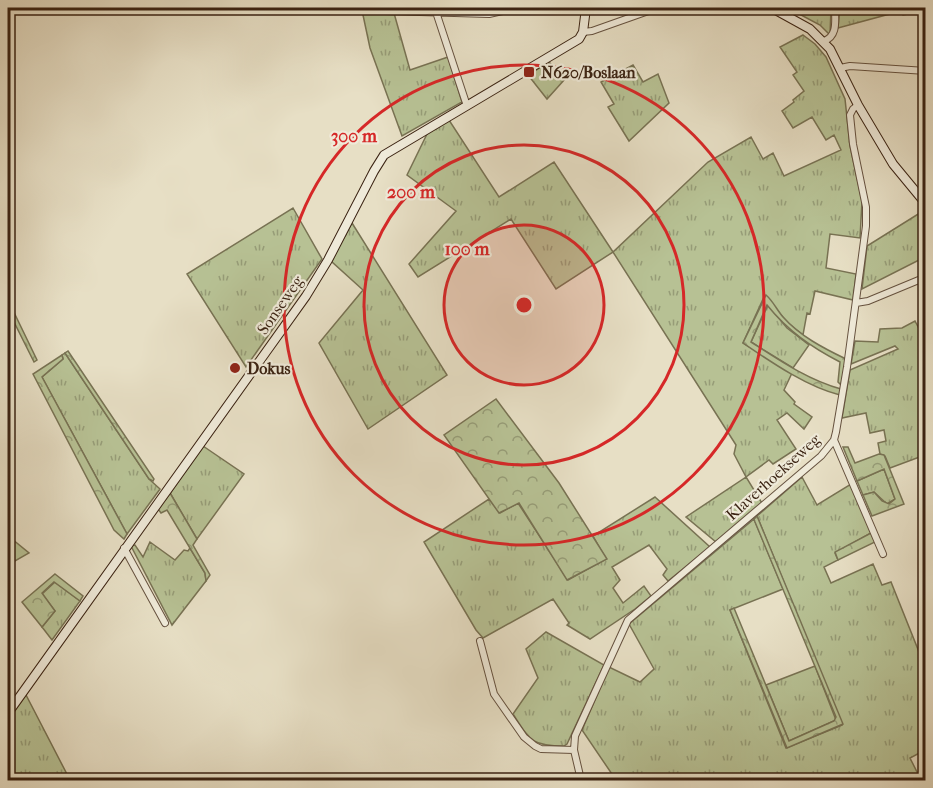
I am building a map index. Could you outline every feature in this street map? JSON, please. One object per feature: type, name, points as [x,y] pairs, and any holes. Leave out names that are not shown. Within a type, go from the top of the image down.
[{"type":"main road","points":[[583,32],[586,8]]},
{"type":"main road","points":[[772,8],[810,29],[824,41],[893,164],[926,204]]},
{"type":"main road","name":"Sonseweg","points":[[8,713],[306,296],[328,260],[379,162],[390,150],[579,39],[583,32]]},
{"type":"street","points":[[375,8],[385,11],[489,14],[518,8]]},
{"type":"street","name":"Sonseweg","points":[[583,32],[592,31],[657,8]]},
{"type":"street","points":[[824,41],[832,38],[834,34],[835,8]]},
{"type":"street","points":[[436,12],[467,106]]},
{"type":"street","points":[[840,68],[849,66],[926,71]]},
{"type":"street","name":"Klaverhoekseweg","points":[[581,780],[574,750],[575,735],[628,620],[821,456],[834,440],[847,367],[866,215],[850,115],[858,105]]},
{"type":"street","points":[[856,303],[868,301],[926,277]]},
{"type":"street","points":[[834,440],[883,554]]},
{"type":"street","points":[[124,548],[165,623]]},
{"type":"street","points":[[480,641],[494,694],[524,737],[541,749],[574,750]]},
{"type":"green space","points":[[788,8],[831,8],[830,35],[820,25]]},
{"type":"green space","points":[[840,8],[925,8],[926,11],[903,15],[901,11],[838,28]]},
{"type":"green space","points":[[364,13],[394,13],[410,70],[448,57],[462,102],[402,136],[370,48],[363,15]]},
{"type":"green space","points":[[803,35],[815,44],[826,57],[845,99],[850,146],[862,201],[860,238],[830,234],[826,268],[856,274],[853,300],[815,291],[810,314],[807,313],[803,335],[788,323],[765,296],[743,343],[792,373],[784,390],[795,402],[794,404],[812,417],[804,429],[787,413],[777,420],[796,449],[773,464],[769,460],[746,477],[734,454],[736,445],[613,252],[708,162],[751,137],[763,159],[773,153],[784,176],[841,150],[834,135],[826,140],[812,117],[793,128],[782,111],[804,91],[793,75],[797,72],[780,47]]},
{"type":"green space","points":[[549,62],[565,79],[547,99],[528,75]]},
{"type":"green space","points":[[633,65],[643,82],[658,74],[669,103],[629,141],[608,107],[614,104],[601,82]]},
{"type":"green space","points":[[449,120],[499,197],[554,162],[613,252],[556,289],[511,219],[418,277],[409,264],[456,211],[407,175],[428,132]]},
{"type":"green space","points":[[293,208],[322,259],[246,367],[187,274]]},
{"type":"green space","points":[[923,211],[925,213],[925,257],[862,289],[867,246]]},
{"type":"green space","points":[[352,223],[447,375],[368,429],[319,343],[363,290],[331,261]]},
{"type":"green space","points":[[766,295],[783,317],[804,336],[846,359],[841,385],[838,382],[840,362],[800,338],[767,305],[751,342],[805,375],[841,389],[840,395],[802,380],[743,343]]},
{"type":"green space","points":[[8,300],[37,360],[34,362],[8,310]]},
{"type":"green space","points":[[768,305],[787,328],[809,345],[793,368],[751,342]]},
{"type":"green space","points":[[915,321],[925,340],[925,455],[890,468],[885,456],[880,454],[878,443],[886,441],[884,430],[870,433],[866,413],[842,418],[850,370],[898,349],[895,346],[851,364],[855,341],[878,342],[880,329],[902,328]]},
{"type":"green space","points":[[68,351],[154,479],[153,481],[149,479],[65,353]]},
{"type":"green space","points":[[65,353],[149,479],[160,489],[127,534],[42,377],[63,359],[62,355]]},
{"type":"green space","points":[[62,355],[63,359],[42,377],[127,534],[124,539],[114,530],[33,374]]},
{"type":"green space","points":[[496,399],[559,483],[607,559],[567,580],[519,503],[499,513],[444,435]]},
{"type":"green space","points":[[203,446],[244,474],[197,539],[170,493]]},
{"type":"green space","points":[[843,447],[848,447],[855,463],[879,454],[884,455],[904,504],[872,516],[863,495],[874,492],[882,501],[889,504],[895,499],[884,469],[857,481]]},
{"type":"green space","points":[[884,469],[895,499],[887,504],[874,492],[863,495],[857,481]]},
{"type":"green space","points":[[746,477],[762,503],[716,542],[686,517]]},
{"type":"green space","points":[[802,477],[817,505],[851,484],[871,533],[835,553],[838,560],[824,567],[831,583],[873,564],[882,585],[891,582],[925,667],[925,750],[910,758],[921,780],[796,780],[794,777],[784,780],[616,780],[582,730],[609,667],[640,682],[654,669],[629,624],[754,519],[783,589],[730,610],[786,748],[842,725],[757,516]]},
{"type":"green space","points":[[170,493],[197,539],[193,545],[210,575],[206,581],[205,573],[167,510],[161,513],[158,509]]},
{"type":"green space","points":[[655,497],[710,547],[668,581],[663,575],[667,569],[649,545],[612,567],[620,580],[613,588],[623,603],[644,586],[651,596],[590,639],[567,625],[569,623],[553,599],[483,638],[424,542],[489,499],[500,513],[518,503],[568,580],[606,559],[593,536]]},
{"type":"green space","points":[[757,516],[843,724],[787,748],[730,610],[734,608],[789,741],[834,721],[836,717],[755,522],[754,519]]},
{"type":"green space","points":[[871,533],[875,542],[838,560],[835,552]]},
{"type":"green space","points":[[12,539],[29,553],[8,565],[8,542]]},
{"type":"green space","points":[[150,542],[175,560],[184,550],[188,551],[190,548],[205,573],[206,581],[172,625],[131,546],[135,545],[143,557]]},
{"type":"green space","points":[[55,574],[83,596],[80,601],[54,582],[42,593],[55,611],[42,627],[22,602]]},
{"type":"green space","points":[[55,582],[80,601],[52,640],[42,627],[55,611],[42,594]]},
{"type":"green space","points":[[546,632],[604,665],[567,744],[564,746],[544,745],[532,740],[513,714],[538,678],[526,649]]},
{"type":"green space","points":[[815,666],[836,720],[789,741],[766,685]]},
{"type":"green space","points":[[25,693],[70,780],[8,780],[8,718]]},
{"type":"place","name":"N620/Boslaan","points":[[529,72]]},
{"type":"place","name":"Dokus","points":[[235,368]]}]
